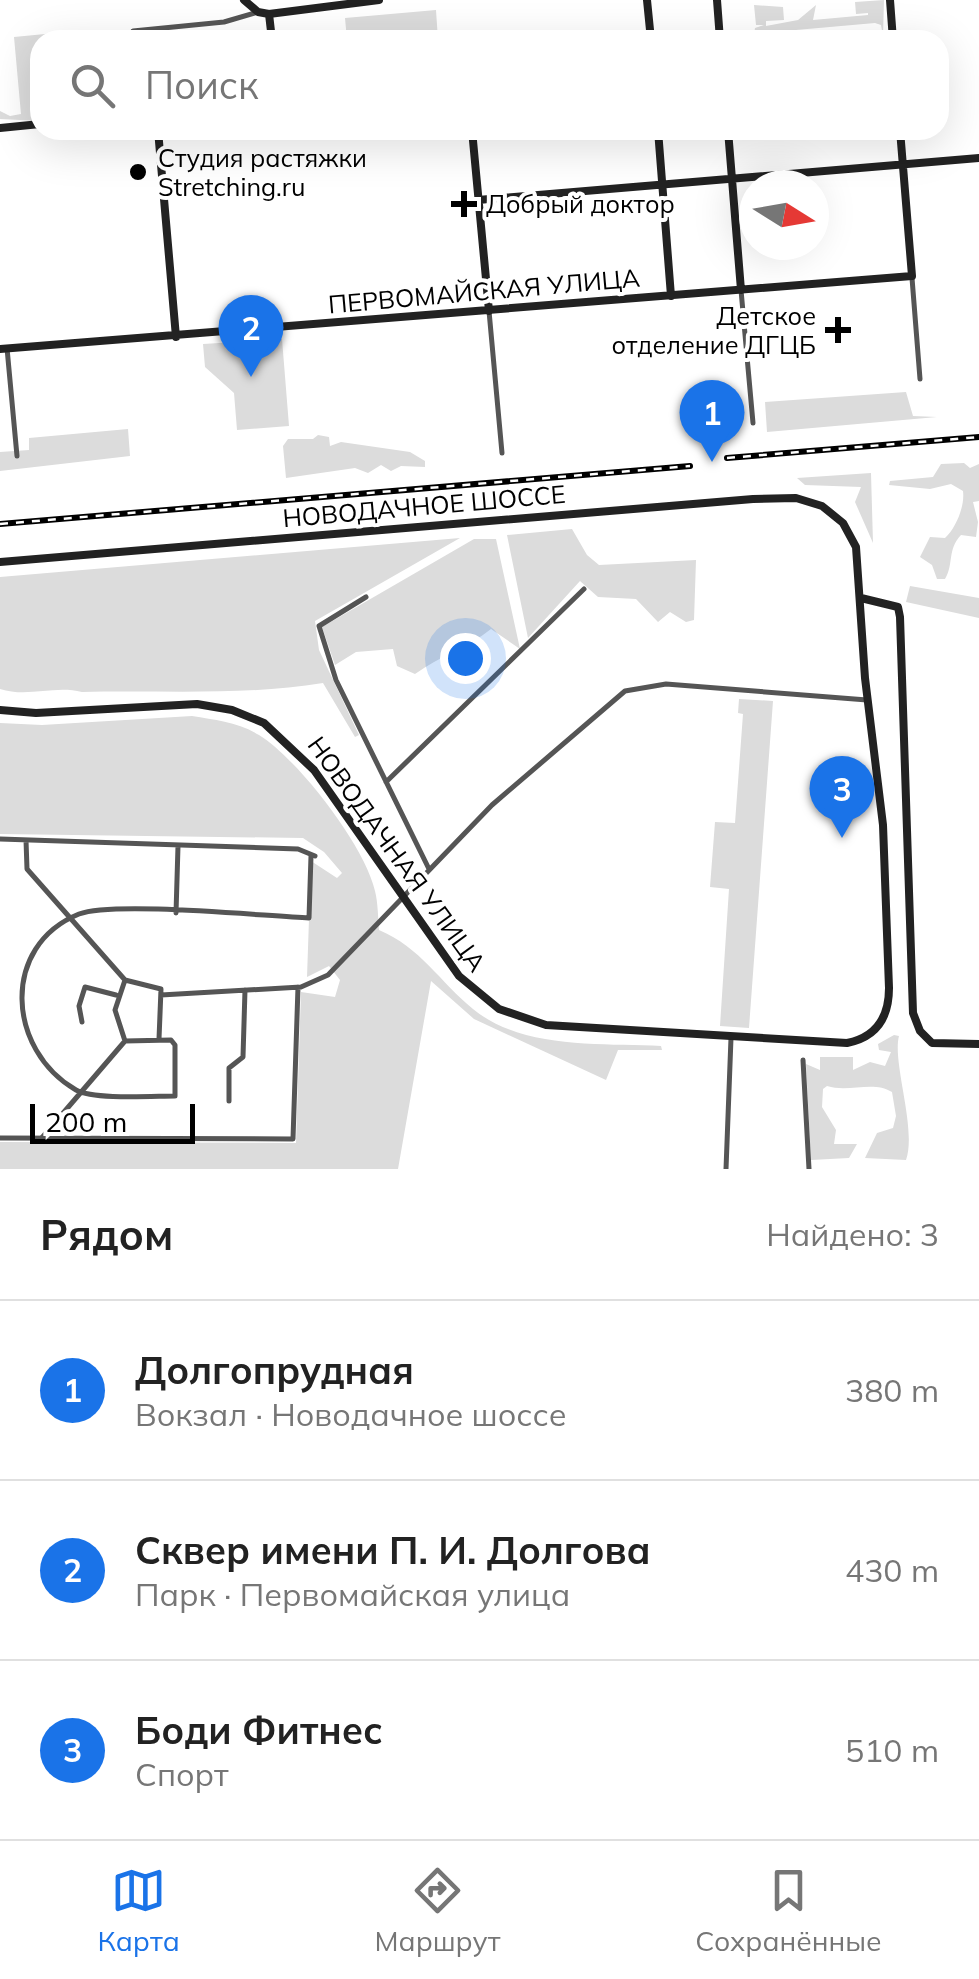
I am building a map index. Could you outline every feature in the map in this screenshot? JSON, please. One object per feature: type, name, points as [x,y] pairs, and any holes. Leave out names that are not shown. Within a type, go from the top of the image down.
[{"type":"street","points":[[244,0],[258,12]]},
{"type":"street","points":[[140,30],[258,12],[269,14],[379,0]]},
{"type":"street","points":[[647,0],[650,30]]},
{"type":"street","points":[[717,0],[719,30]]},
{"type":"street","points":[[890,0],[892,30]]},
{"type":"street","points":[[269,14],[271,30]]},
{"type":"street","points":[[0,128],[30,125]]},
{"type":"street","points":[[159,140],[176,337]]},
{"type":"street","points":[[473,140],[502,453]]},
{"type":"street","points":[[659,140],[671,296]]},
{"type":"street","points":[[729,140],[753,423]]},
{"type":"street","points":[[901,140],[920,379]]},
{"type":"street","points":[[478,200],[979,158]]},
{"type":"street","name":"ПЕРВОМАЙСКАЯ УЛИЦА","points":[[4,348],[912,276]]},
{"type":"street","points":[[4,348],[18,456]]},
{"type":"street","name":"НОВОДАЧНОЕ ШОССЕ","points":[[0,562],[776,497],[814,502],[843,523],[856,547],[861,598]]},
{"type":"street","points":[[386,782],[584,589]]},
{"type":"street","points":[[366,597],[319,626],[336,680],[429,869]]},
{"type":"street","points":[[161,995],[300,987],[328,975],[536,764],[625,691],[666,684],[867,700],[861,598],[898,607],[913,1013],[920,1032],[932,1042],[979,1044]]},
{"type":"street","name":"НОВОДАЧНАЯ УЛИЦА","points":[[0,710],[36,713],[183,704],[222,707],[253,718],[283,736],[307,760],[459,976],[484,1000],[514,1016],[562,1028],[847,1043],[878,1028],[888,1005],[881,796],[867,700]]},
{"type":"street","points":[[0,839],[298,849],[313,856],[309,918],[106,910],[70,918],[54,927],[36,948],[21,984],[20,1004],[30,1045],[50,1070],[80,1093],[175,1096],[176,1045],[159,1039],[125,1041],[80,1093],[40,1140]]},
{"type":"street","points":[[26,840],[27,869],[125,980],[161,989],[159,1039]]},
{"type":"street","points":[[176,913],[178,846]]},
{"type":"street","points":[[125,980],[116,995],[114,1010],[125,1041]]},
{"type":"street","points":[[82,1022],[80,1006],[85,987],[116,995]]},
{"type":"street","points":[[0,1138],[40,1140],[84,1135],[293,1139],[300,987]]},
{"type":"street","points":[[229,1100],[229,1068],[242,1057],[245,990]]},
{"type":"street","points":[[726,1169],[731,1038]]},
{"type":"street","points":[[803,1060],[808,1169]]},
{"type":"shaded area","points":[[884,0],[883,30],[875,23],[755,30],[764,25],[756,25],[754,5],[783,7],[784,20],[766,21],[766,26],[798,20],[816,5],[813,20],[868,15],[856,14],[855,2]]},
{"type":"shaded area","points":[[436,10],[437,30],[346,30],[345,18]]},
{"type":"shaded area","points":[[30,35],[30,120],[0,119],[0,111],[10,116],[21,114],[14,37]]},
{"type":"shaded area","points":[[282,339],[289,426],[237,430],[234,393],[205,367],[203,344]]},
{"type":"shaded area","points":[[906,392],[913,416],[937,417],[767,432],[765,402]]},
{"type":"shaded area","points":[[128,429],[130,456],[0,471],[0,452],[29,450],[29,438]]},
{"type":"shaded area","points":[[318,435],[329,437],[330,446],[341,442],[410,452],[425,461],[425,467],[401,466],[391,471],[381,465],[368,473],[355,468],[286,478],[283,446],[288,439],[313,439]]},
{"type":"shaded area","points":[[964,463],[970,468],[979,464],[979,501],[973,502],[978,522],[976,537],[961,535],[945,579],[937,579],[932,565],[920,557],[930,537],[945,538],[953,529],[963,491],[951,484],[930,489],[889,485],[890,481],[933,477],[941,464]]},
{"type":"shaded area","points":[[871,473],[873,543],[855,502],[861,487],[805,485],[797,478]]},
{"type":"shaded area","points":[[572,529],[587,555],[599,565],[696,560],[694,620],[686,622],[670,612],[658,622],[636,599],[598,597],[580,581],[528,638],[507,535]]},
{"type":"shaded area","points":[[460,538],[315,621],[319,650],[359,735],[355,737],[323,683],[203,692],[0,689],[0,577]]},
{"type":"shaded area","points":[[474,539],[496,539],[520,649],[491,629],[415,674],[397,666],[393,649],[356,652],[335,665],[322,627]]},
{"type":"shaded area","points":[[910,586],[979,598],[979,618],[906,602]]},
{"type":"shaded area","points":[[739,699],[773,701],[749,1028],[720,1026],[729,889],[710,887],[715,822],[735,823],[743,714],[738,713]]},
{"type":"shaded area","points":[[192,716],[251,731],[292,763],[328,805],[369,872],[379,930],[418,955],[473,1009],[515,1032],[539,1038],[661,1046],[662,1050],[618,1050],[606,1080],[474,1019],[431,981],[398,1169],[0,1169],[0,1142],[296,1143],[301,992],[335,997],[340,980],[329,966],[307,977],[311,861],[337,878],[342,873],[324,852],[303,838],[0,834],[0,723],[42,725]]},
{"type":"shaded area","points":[[899,1036],[909,1131],[906,1160],[865,1158],[877,1133],[893,1128],[896,1116],[892,1092],[877,1087],[827,1086],[823,1089],[822,1107],[836,1130],[834,1144],[857,1144],[849,1158],[811,1160],[806,1064],[820,1070],[820,1057],[853,1057],[853,1070],[870,1062],[885,1066],[891,1052],[879,1050],[878,1044]]},
{"type":"railway","points":[[727,458],[979,437]]},
{"type":"railway","points":[[0,524],[690,466]]},
{"type":"place","name":"Студия растяжки Stretching.ru","points":[[138,172]]},
{"type":"place","name":"Добрый доктор","points":[[464,204]]},
{"type":"place","name":"Детское отделение ДГЦБ","points":[[838,330]]},
{"type":"place","name":"Сквер имени П. И. Долгова","points":[[251,377]]},
{"type":"place","name":"Долгопрудная","points":[[712,462]]},
{"type":"place","name":"Боди Фитнес","points":[[842,838]]}]
